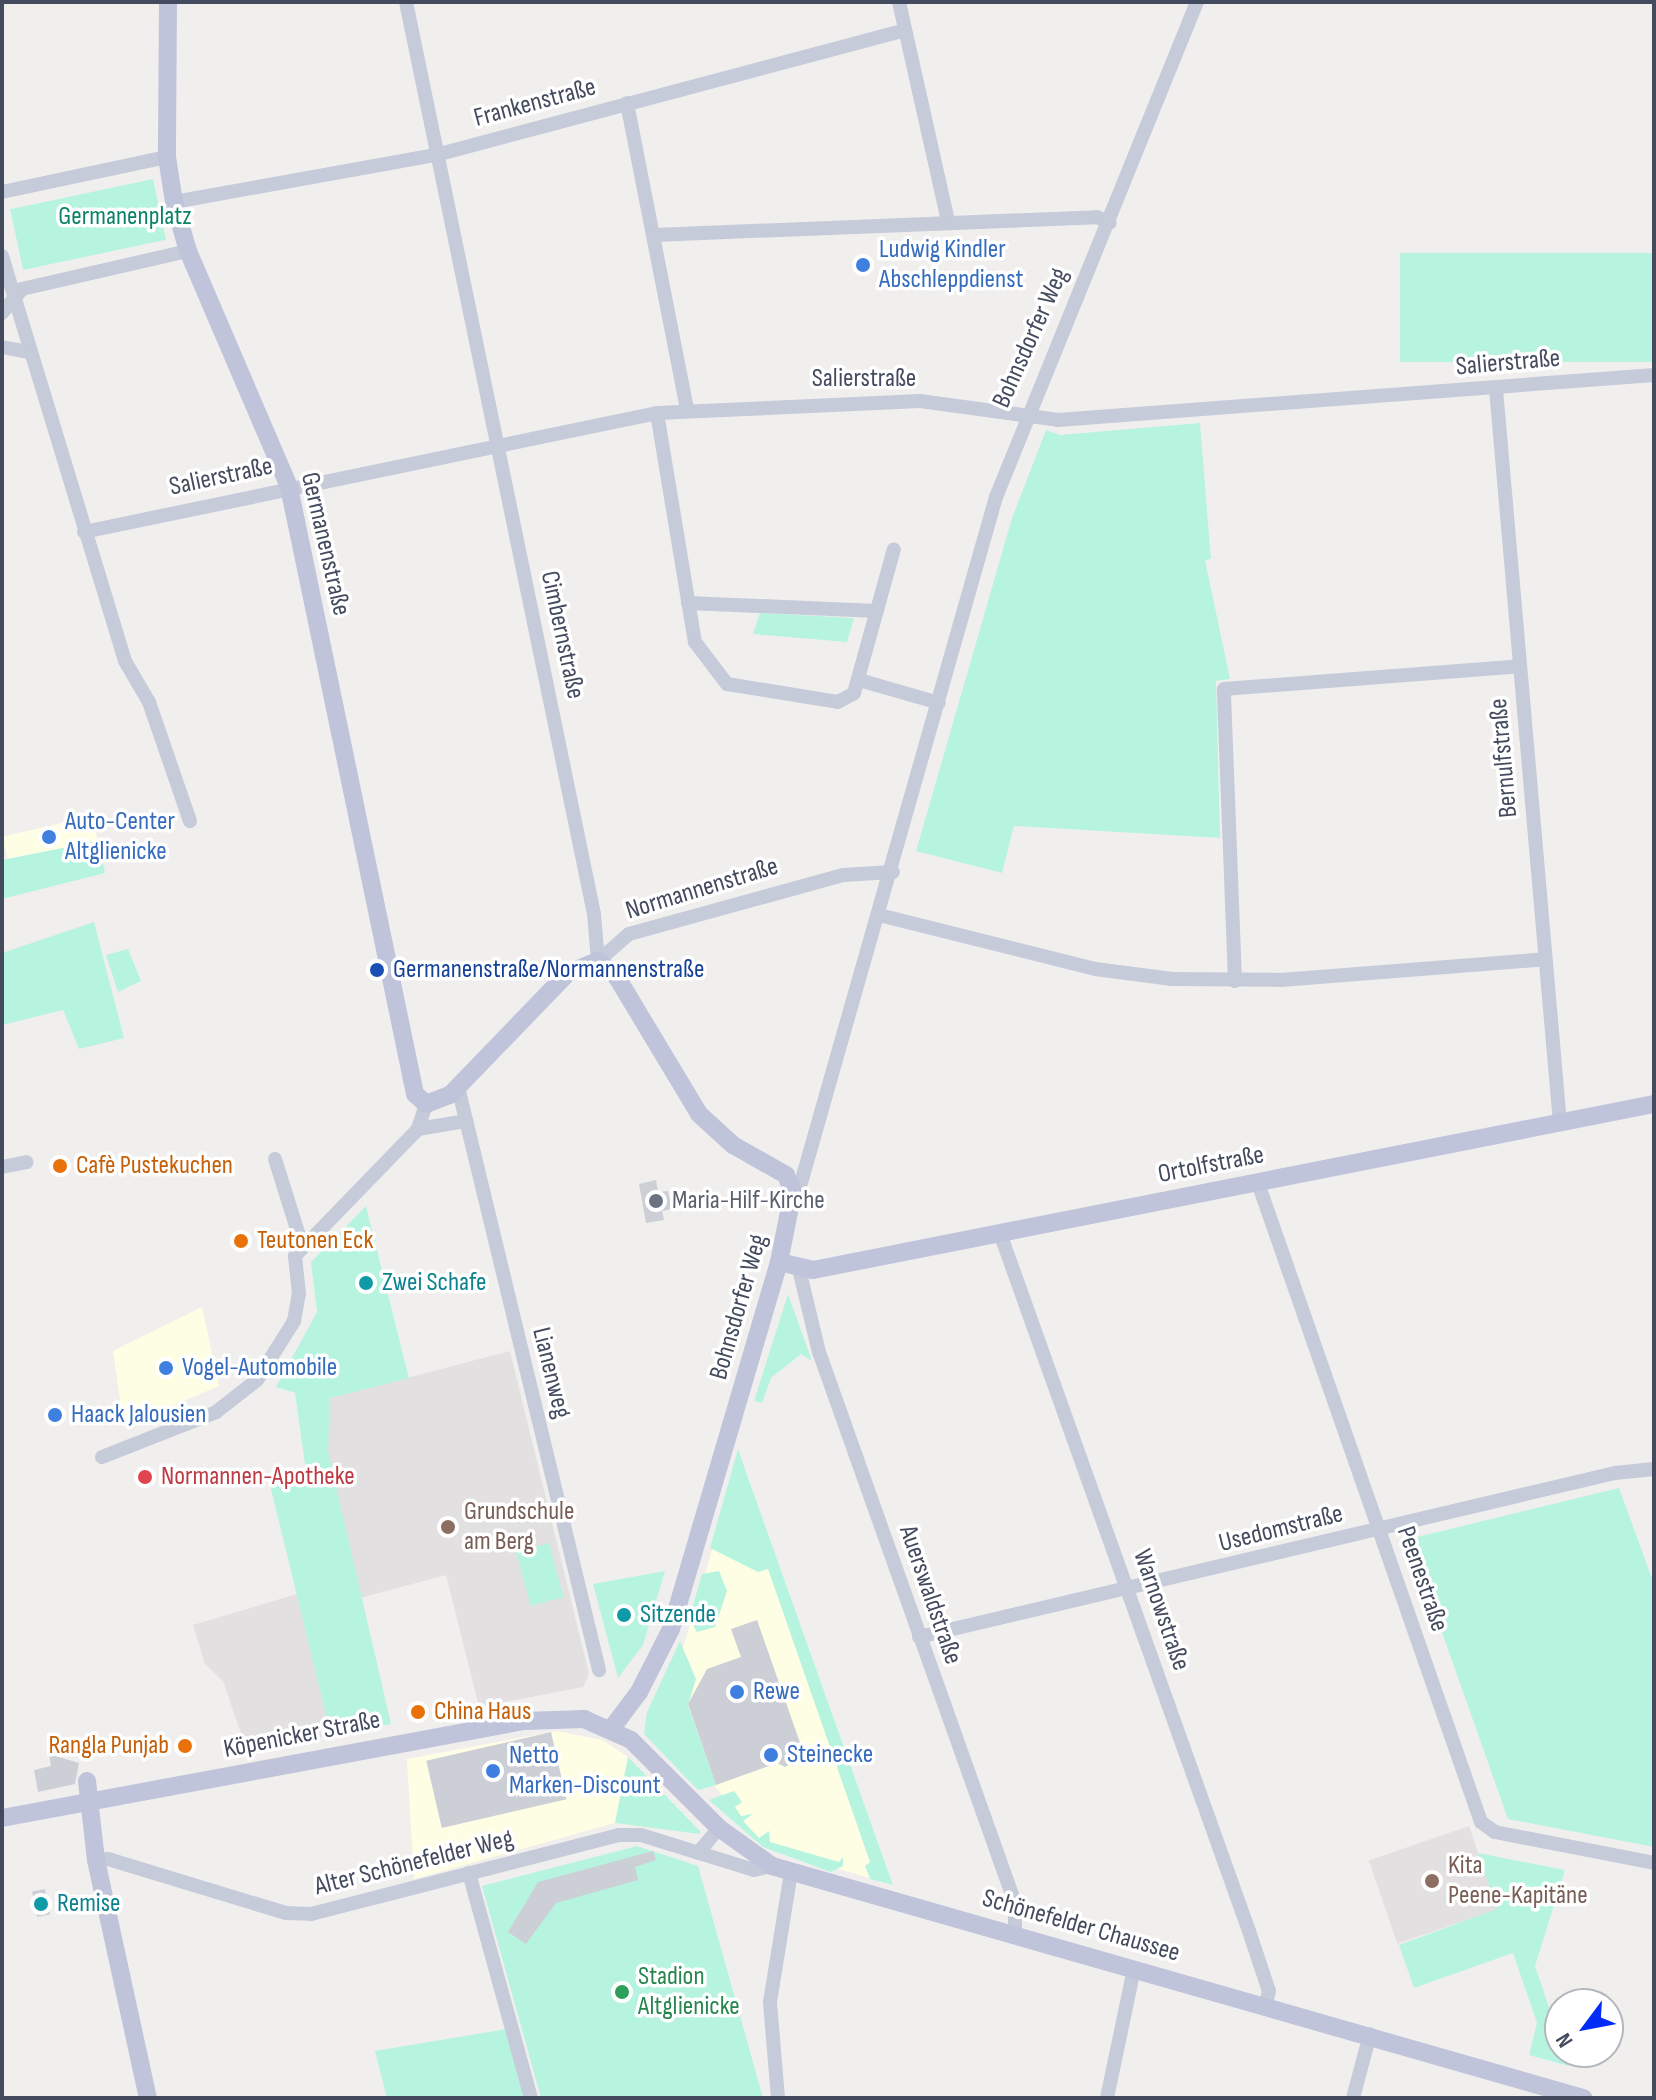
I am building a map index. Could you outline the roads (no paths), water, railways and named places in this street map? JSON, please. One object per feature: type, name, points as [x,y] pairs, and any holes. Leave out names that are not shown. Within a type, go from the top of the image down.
[{"type":"street","name":"Germanenstraße","points":[[168,2],[167,157],[174,202],[188,251],[289,487],[411,1086],[426,1104]]},
{"type":"street","name":"Cimbernstraße","points":[[406,2],[598,961]]},
{"type":"street","points":[[899,2],[948,222]]},
{"type":"street","name":"Bohnsdorfer Weg","points":[[612,1728],[639,1692],[671,1629],[1025,413],[1110,223],[1197,2]]},
{"type":"street","name":"Frankenstraße","points":[[174,202],[436,155],[905,30]]},
{"type":"street","points":[[627,103],[687,410]]},
{"type":"street","points":[[2,192],[167,157]]},
{"type":"street","points":[[654,235],[1097,217],[1110,223]]},
{"type":"street","points":[[2,313],[22,289],[188,251]]},
{"type":"street","points":[[2,256],[28,352],[125,661],[149,702],[190,821]]},
{"type":"street","points":[[2,347],[28,352]]},
{"type":"street","name":"Salierstraße","points":[[84,532],[657,413],[920,401],[1025,413],[1058,420],[1654,375]]},
{"type":"street","name":"Bernulfstraße","points":[[1496,389],[1560,1123]]},
{"type":"street","points":[[657,413],[688,603],[702,658],[727,684],[838,702],[854,693],[894,549]]},
{"type":"street","points":[[688,603],[877,611]]},
{"type":"street","points":[[1235,981],[1224,689],[1520,666]]},
{"type":"street","points":[[859,680],[939,703]]},
{"type":"street","name":"Normannenstraße","points":[[426,1104],[458,1087],[568,973],[598,961],[629,934],[843,875],[893,872]]},
{"type":"street","points":[[879,915],[1095,969],[1235,981],[1545,959]]},
{"type":"street","points":[[598,961],[615,974],[699,1114],[733,1145],[786,1175],[795,1205]]},
{"type":"street","name":"Lianenweg","points":[[458,1087],[599,1670]]},
{"type":"street","points":[[102,1457],[216,1412],[257,1380],[294,1321],[299,1294],[295,1256],[302,1245],[418,1129],[426,1104]]},
{"type":"street","name":"Ortolfstraße","points":[[779,1262],[799,1269],[1000,1233],[1654,1104]]},
{"type":"street","points":[[418,1129],[466,1121]]},
{"type":"street","points":[[275,1159],[302,1245]]},
{"type":"street","points":[[2,1167],[27,1162]]},
{"type":"street","name":"Peenestraße","points":[[1258,1183],[1487,1829],[1654,1863]]},
{"type":"street","name":"Warnowstraße","points":[[1000,1233],[1264,1976],[1266,2004]]},
{"type":"street","name":"Auerswaldstraße","points":[[799,1269],[800,1294],[1015,1903],[1015,1936]]},
{"type":"street","name":"Usedomstraße","points":[[919,1637],[1615,1473],[1654,1469]]},
{"type":"street","name":"Köpenicker Straße","points":[[2,1818],[554,1717],[612,1728]]},
{"type":"street","name":"Schönefelder Chaussee","points":[[612,1728],[719,1828],[772,1866],[1266,2004],[1578,2097]]},
{"type":"street","points":[[87,1781],[86,1803],[96,1860],[148,2098]]},
{"type":"street","points":[[698,1853],[719,1828]]},
{"type":"street","name":"Alter Schönefelder Weg","points":[[96,1860],[108,1859],[286,1913],[339,1911],[469,1873],[619,1835],[641,1835],[754,1870],[772,1866]]},
{"type":"street","points":[[469,1873],[531,2098]]},
{"type":"street","points":[[778,2098],[770,2002],[791,1873]]},
{"type":"street","points":[[1107,2098],[1134,1969]]},
{"type":"street","points":[[1353,2098],[1370,2034]]},
{"type":"place","name":"Ludwig Kindler Abschleppdienst","points":[[863,265]]},
{"type":"place","name":"Auto-Center Altglienicke","points":[[49,837]]},
{"type":"place","name":"Germanenstraße/Normannenstraße","points":[[377,970]]},
{"type":"place","name":"Cafè Pustekuchen","points":[[60,1166]]},
{"type":"place","name":"Maria-Hilf-Kirche","points":[[656,1201]]},
{"type":"place","name":"Teutonen Eck","points":[[241,1241]]},
{"type":"place","name":"Zwei Schafe","points":[[366,1283]]},
{"type":"place","name":"Vogel-Automobile","points":[[166,1368]]},
{"type":"place","name":"Haack Jalousien","points":[[55,1415]]},
{"type":"place","name":"Normannen-Apotheke","points":[[145,1477]]},
{"type":"place","name":"Grundschule am Berg","points":[[448,1527]]},
{"type":"place","name":"Sitzende","points":[[624,1615]]},
{"type":"place","name":"Rewe","points":[[737,1692]]},
{"type":"place","name":"China Haus","points":[[418,1712]]},
{"type":"place","name":"Rangla Punjab","points":[[185,1746]]},
{"type":"place","name":"Steinecke","points":[[771,1755]]},
{"type":"place","name":"Netto Marken-Discount","points":[[493,1771]]},
{"type":"place","name":"Kita Peene-Kapitäne","points":[[1432,1881]]},
{"type":"place","name":"Remise","points":[[41,1904]]},
{"type":"place","name":"Stadion Altglienicke","points":[[622,1992]]},
{"type":"park label","name":"Germanenplatz","points":[[125,217]]}]
